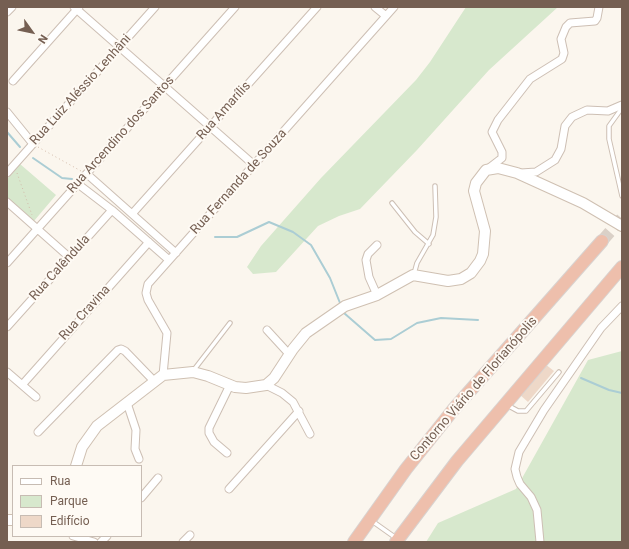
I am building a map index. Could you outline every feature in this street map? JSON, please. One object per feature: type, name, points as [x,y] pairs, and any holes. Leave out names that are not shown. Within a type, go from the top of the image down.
[{"type":"highway","name":"Contorno Viário de Florianópolis","points":[[354,542],[406,469],[453,410],[602,241]]},
{"type":"highway","points":[[397,540],[456,461],[622,267]]},
{"type":"street","points":[[7,12],[12,7]]},
{"type":"street","name":"Rua Luiz Aléssio Lenhâni","points":[[7,173],[155,7]]},
{"type":"street","name":"Rua Arcendino dos Santos","points":[[7,263],[235,7]]},
{"type":"street","name":"Rua Amarílis","points":[[132,214],[317,7]]},
{"type":"street","points":[[375,7],[386,16]]},
{"type":"street","name":"Rua Fernanda de Souza","points":[[163,375],[167,333],[148,300],[146,288],[394,7]]},
{"type":"street","points":[[266,385],[280,370],[289,354],[306,333],[346,306],[377,295],[413,275],[440,280],[454,280],[466,276],[476,268],[483,254],[485,231],[474,191],[476,182],[486,170],[502,158],[502,152],[492,132],[498,120],[530,79],[562,59],[564,53],[561,39],[566,27],[570,23],[595,21],[599,7]]},
{"type":"street","points":[[13,81],[77,8],[164,87],[254,165]]},
{"type":"street","points":[[486,170],[498,168],[517,172],[536,172],[555,160],[561,150],[565,126],[572,117],[587,110],[608,111],[622,107]]},
{"type":"street","points":[[7,112],[33,144]]},
{"type":"street","points":[[517,172],[583,203],[622,226]]},
{"type":"street","points":[[87,174],[176,253]]},
{"type":"street","points":[[78,184],[112,210],[170,260]]},
{"type":"street","points":[[7,202],[69,257]]},
{"type":"street","name":"Rua Calêndula","points":[[7,327],[112,210]]},
{"type":"street","name":"Rua Cravina","points":[[22,385],[149,242]]},
{"type":"street","points":[[377,245],[368,254],[366,260],[369,277],[377,295]]},
{"type":"street","points":[[540,542],[537,510],[531,497],[520,484],[517,477],[516,469],[519,452],[544,410],[602,328],[622,306]]},
{"type":"street","points":[[267,330],[289,354]]},
{"type":"street","points":[[38,432],[120,349],[125,351],[154,381]]},
{"type":"street","points":[[7,372],[36,397]]},
{"type":"street","points":[[76,465],[82,447],[91,432],[114,411],[127,403],[163,375],[193,372],[230,385],[246,388],[266,385],[289,397],[299,411],[310,434]]},
{"type":"street","points":[[227,453],[214,442],[209,433],[209,428],[230,385]]},
{"type":"street","points":[[127,403],[136,430],[135,449],[139,459]]},
{"type":"street","points":[[228,489],[299,411]]},
{"type":"street","points":[[142,497],[158,478]]},
{"type":"street","points":[[183,542],[190,535]]},
{"type":"street","points":[[76,537],[94,542]]},
{"type":"lane","points":[[622,107],[609,126],[611,145],[622,196]]},
{"type":"lane","points":[[413,275],[417,263],[433,235],[436,217],[435,186]]},
{"type":"lane","points":[[392,203],[415,232],[429,244]]},
{"type":"lane","points":[[193,372],[230,323]]},
{"type":"lane","points":[[505,404],[518,411],[526,411],[559,372]]},
{"type":"lane","points":[[370,519],[397,540]]},
{"type":"path","points":[[33,144],[87,174]]},
{"type":"path","points":[[14,165],[32,215]]},
{"type":"green space","points":[[466,7],[558,7],[489,70],[417,150],[360,209],[339,216],[318,226],[276,272],[253,274],[247,267],[261,246],[321,178],[416,80],[430,62]]},
{"type":"green space","points":[[20,164],[56,195],[34,221],[7,198],[7,179]]},
{"type":"green space","points":[[622,351],[622,542],[426,542],[438,523],[516,489],[588,360]]},
{"type":"building","points":[[545,364],[554,371],[528,402],[519,394]]},
{"type":"waterway","points":[[7,132],[20,147]]},
{"type":"waterway","points":[[33,158],[62,178],[72,179]]},
{"type":"waterway","points":[[215,237],[237,237],[269,222],[293,232],[311,245],[330,278],[340,303]]},
{"type":"waterway","points":[[344,313],[375,340],[391,339],[417,323],[441,318],[478,320]]},
{"type":"waterway","points":[[581,378],[609,390],[622,393]]},
{"type":"tunnel","points":[[602,241],[622,218]]}]
